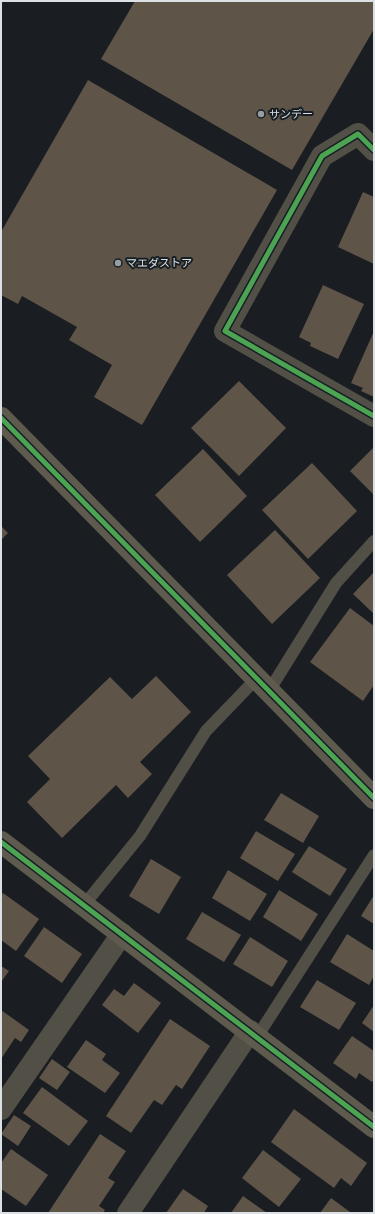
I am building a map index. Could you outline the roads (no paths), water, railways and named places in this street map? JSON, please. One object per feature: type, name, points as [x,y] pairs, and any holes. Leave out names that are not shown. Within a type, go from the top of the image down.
[{"type":"street","points":[[374,150],[358,134],[322,156],[225,331],[374,416]]},
{"type":"street","points":[[1,418],[374,798]]},
{"type":"street","points":[[1,842],[374,1126]]},
{"type":"street","points":[[1,1109],[122,934]]},
{"type":"street","points":[[128,1213],[253,1034]]},
{"type":"lane","points":[[84,905],[140,836],[206,730],[263,685],[336,583],[374,541]]},
{"type":"lane","points":[[253,1034],[374,855]]},
{"type":"place","name":"サンデー","points":[[261,114]]},
{"type":"place","name":"マエダストア","points":[[118,263]]}]
